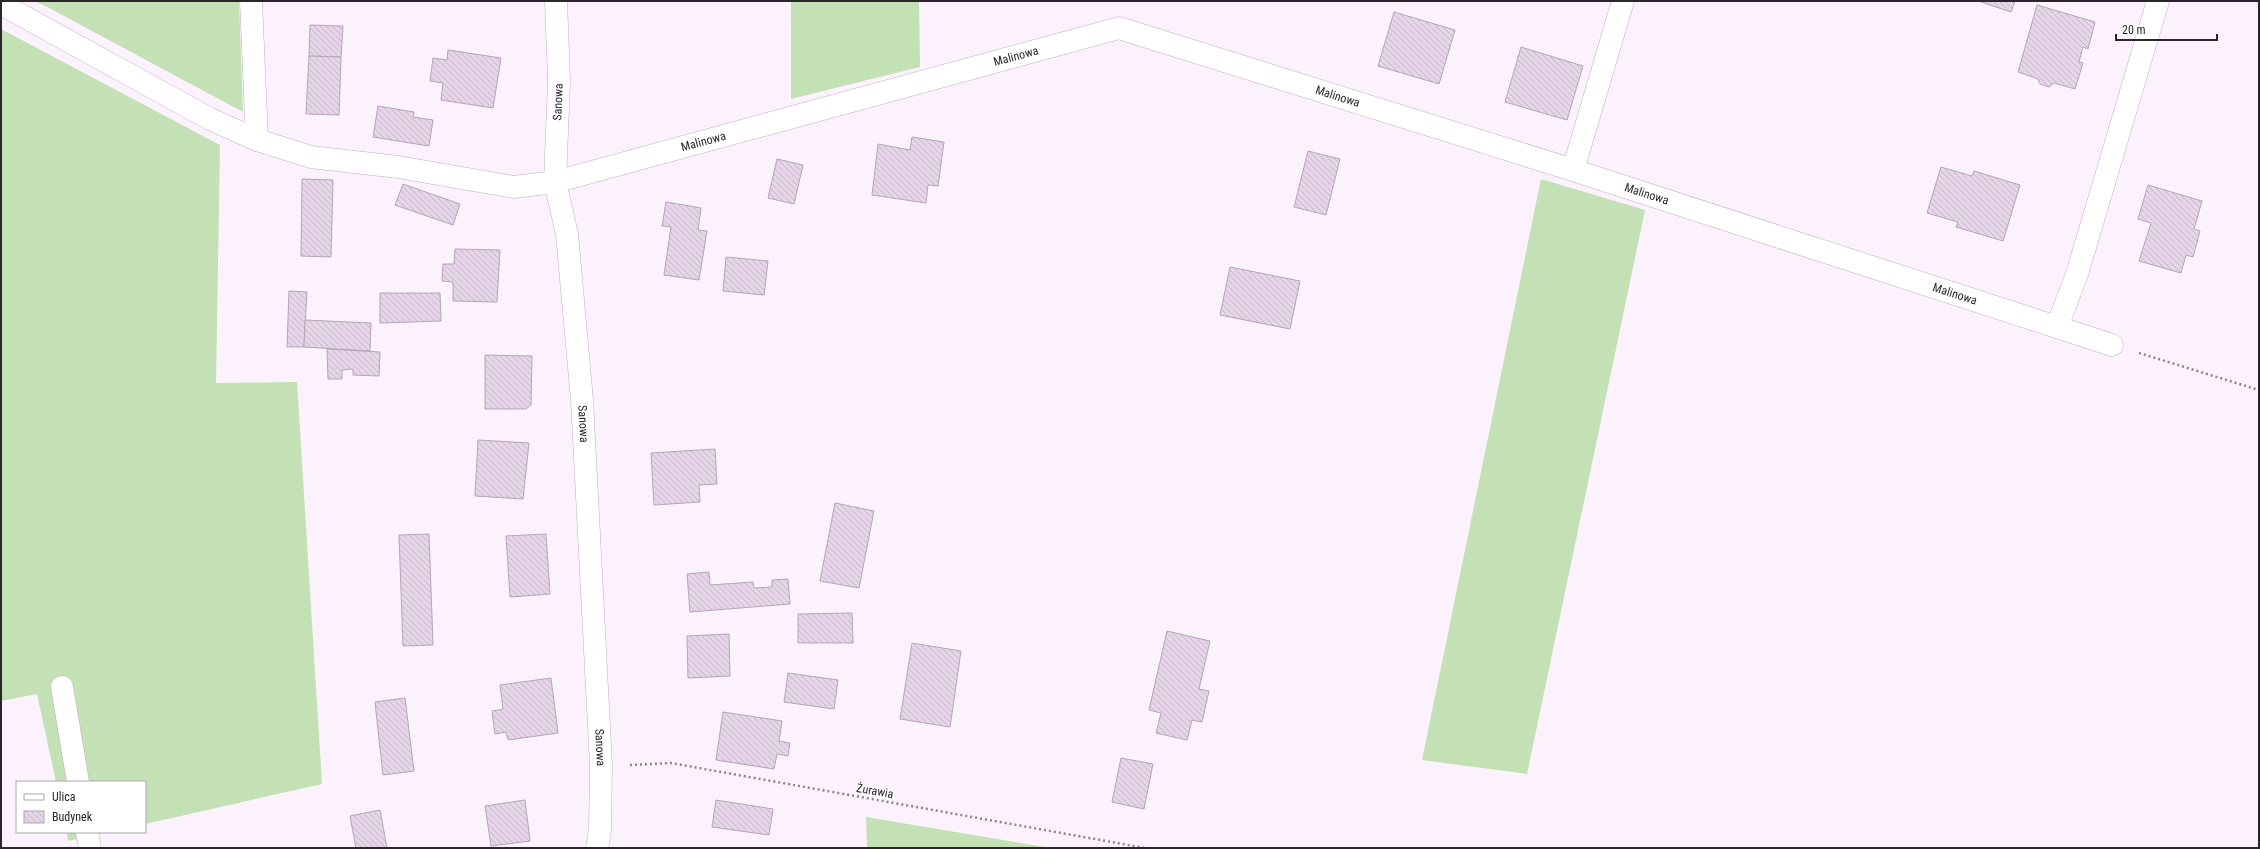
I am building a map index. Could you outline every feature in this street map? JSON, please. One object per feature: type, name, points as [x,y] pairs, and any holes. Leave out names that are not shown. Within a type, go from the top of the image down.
[{"type":"street","points":[[251,1],[258,140]]},
{"type":"street","name":"Sanowa","points":[[556,1],[559,81],[555,182],[567,234],[582,400],[601,765],[600,830],[597,848]]},
{"type":"street","points":[[1573,170],[1623,1]]},
{"type":"street","points":[[2058,327],[2076,274],[2158,1]]},
{"type":"street","name":"Malinowa","points":[[1,4],[210,119],[258,140],[311,157],[398,167],[514,187],[555,182],[1118,28],[1573,170],[2112,344]]},
{"type":"street","points":[[62,687],[78,781]]},
{"type":"street","points":[[87,833],[90,848]]},
{"type":"path","points":[[2112,344],[2259,390]]},
{"type":"path","name":"Żurawia","points":[[601,765],[671,763],[1145,848]]},
{"type":"green space","points":[[35,1],[239,1],[243,112],[51,9]]},
{"type":"green space","points":[[791,1],[919,1],[920,67],[791,99]]},
{"type":"green space","points":[[1,29],[220,145],[216,383],[297,382],[322,784],[146,824],[146,781],[56,781],[37,694],[1,701]]},
{"type":"green space","points":[[1541,179],[1645,210],[1527,774],[1422,760]]},
{"type":"green space","points":[[866,817],[1051,848],[867,848]]},
{"type":"green space","points":[[67,833],[104,833],[68,841]]},
{"type":"building","points":[[1978,1],[2015,1],[2011,12]]},
{"type":"building","points":[[2037,5],[2095,22],[2088,49],[2083,47],[2079,62],[2083,63],[2075,89],[2054,83],[2049,87],[2040,84],[2038,79],[2018,72]]},
{"type":"building","points":[[1394,12],[1455,30],[1439,84],[1378,66]]},
{"type":"building","points":[[310,25],[343,26],[341,57],[309,56]]},
{"type":"building","points":[[1521,47],[1583,66],[1567,120],[1505,102]]},
{"type":"building","points":[[448,50],[501,58],[493,108],[441,100],[443,83],[430,81],[433,58],[447,60]]},
{"type":"building","points":[[309,56],[341,57],[339,115],[306,114]]},
{"type":"building","points":[[378,106],[414,112],[413,117],[433,120],[429,146],[373,137]]},
{"type":"building","points":[[912,137],[944,142],[938,186],[928,185],[926,203],[872,195],[878,144],[910,150]]},
{"type":"building","points":[[1308,151],[1340,159],[1326,215],[1294,207]]},
{"type":"building","points":[[777,159],[803,165],[794,204],[768,198]]},
{"type":"building","points":[[1941,167],[1972,176],[1974,171],[2020,185],[2003,241],[1956,227],[1958,222],[1927,213]]},
{"type":"building","points":[[302,179],[333,180],[331,257],[301,256]]},
{"type":"building","points":[[403,184],[460,204],[453,225],[395,205]]},
{"type":"building","points":[[2148,185],[2202,201],[2194,229],[2200,231],[2193,257],[2186,255],[2181,273],[2139,261],[2151,223],[2138,219]]},
{"type":"building","points":[[666,202],[701,208],[698,230],[707,231],[699,280],[664,275],[671,227],[662,226]]},
{"type":"building","points":[[455,249],[500,250],[497,302],[453,301],[453,282],[442,281],[443,264],[454,264]]},
{"type":"building","points":[[726,257],[768,261],[764,295],[723,291]]},
{"type":"building","points":[[1230,267],[1300,281],[1290,329],[1220,315]]},
{"type":"building","points":[[289,291],[307,292],[304,347],[287,347]]},
{"type":"building","points":[[380,293],[440,293],[441,321],[380,323]]},
{"type":"building","points":[[305,320],[371,323],[370,351],[304,347]]},
{"type":"building","points":[[327,349],[380,352],[379,376],[353,375],[353,369],[342,370],[342,379],[328,379]]},
{"type":"building","points":[[485,355],[532,356],[531,405],[526,409],[485,409]]},
{"type":"building","points":[[478,440],[529,443],[523,499],[475,496]]},
{"type":"building","points":[[715,449],[717,484],[699,485],[700,502],[654,505],[651,453]]},
{"type":"building","points":[[835,503],[874,511],[859,588],[820,581]]},
{"type":"building","points":[[429,534],[433,645],[403,646],[399,535]]},
{"type":"building","points":[[546,534],[550,594],[510,597],[506,536]]},
{"type":"building","points":[[709,572],[710,585],[753,582],[754,588],[772,587],[772,580],[788,579],[790,604],[690,612],[687,574]]},
{"type":"building","points":[[852,613],[853,643],[798,643],[798,614]]},
{"type":"building","points":[[1167,631],[1210,641],[1199,689],[1209,691],[1202,722],[1192,720],[1187,740],[1156,733],[1161,713],[1149,710]]},
{"type":"building","points":[[729,634],[730,676],[688,678],[687,636]]},
{"type":"building","points":[[912,643],[961,651],[950,727],[900,719]]},
{"type":"building","points":[[788,673],[838,680],[834,709],[784,702]]},
{"type":"building","points":[[551,678],[558,733],[508,740],[506,732],[495,734],[492,711],[503,709],[500,685]]},
{"type":"building","points":[[405,698],[414,771],[383,775],[375,702]]},
{"type":"building","points":[[723,712],[782,721],[779,741],[790,743],[788,756],[777,754],[774,769],[716,760]]},
{"type":"building","points":[[1121,758],[1153,764],[1144,809],[1112,802]]},
{"type":"building","points":[[525,800],[530,841],[491,846],[485,806]]},
{"type":"building","points":[[716,800],[773,809],[769,835],[712,827]]},
{"type":"building","points":[[380,810],[387,848],[356,848],[350,816]]}]
